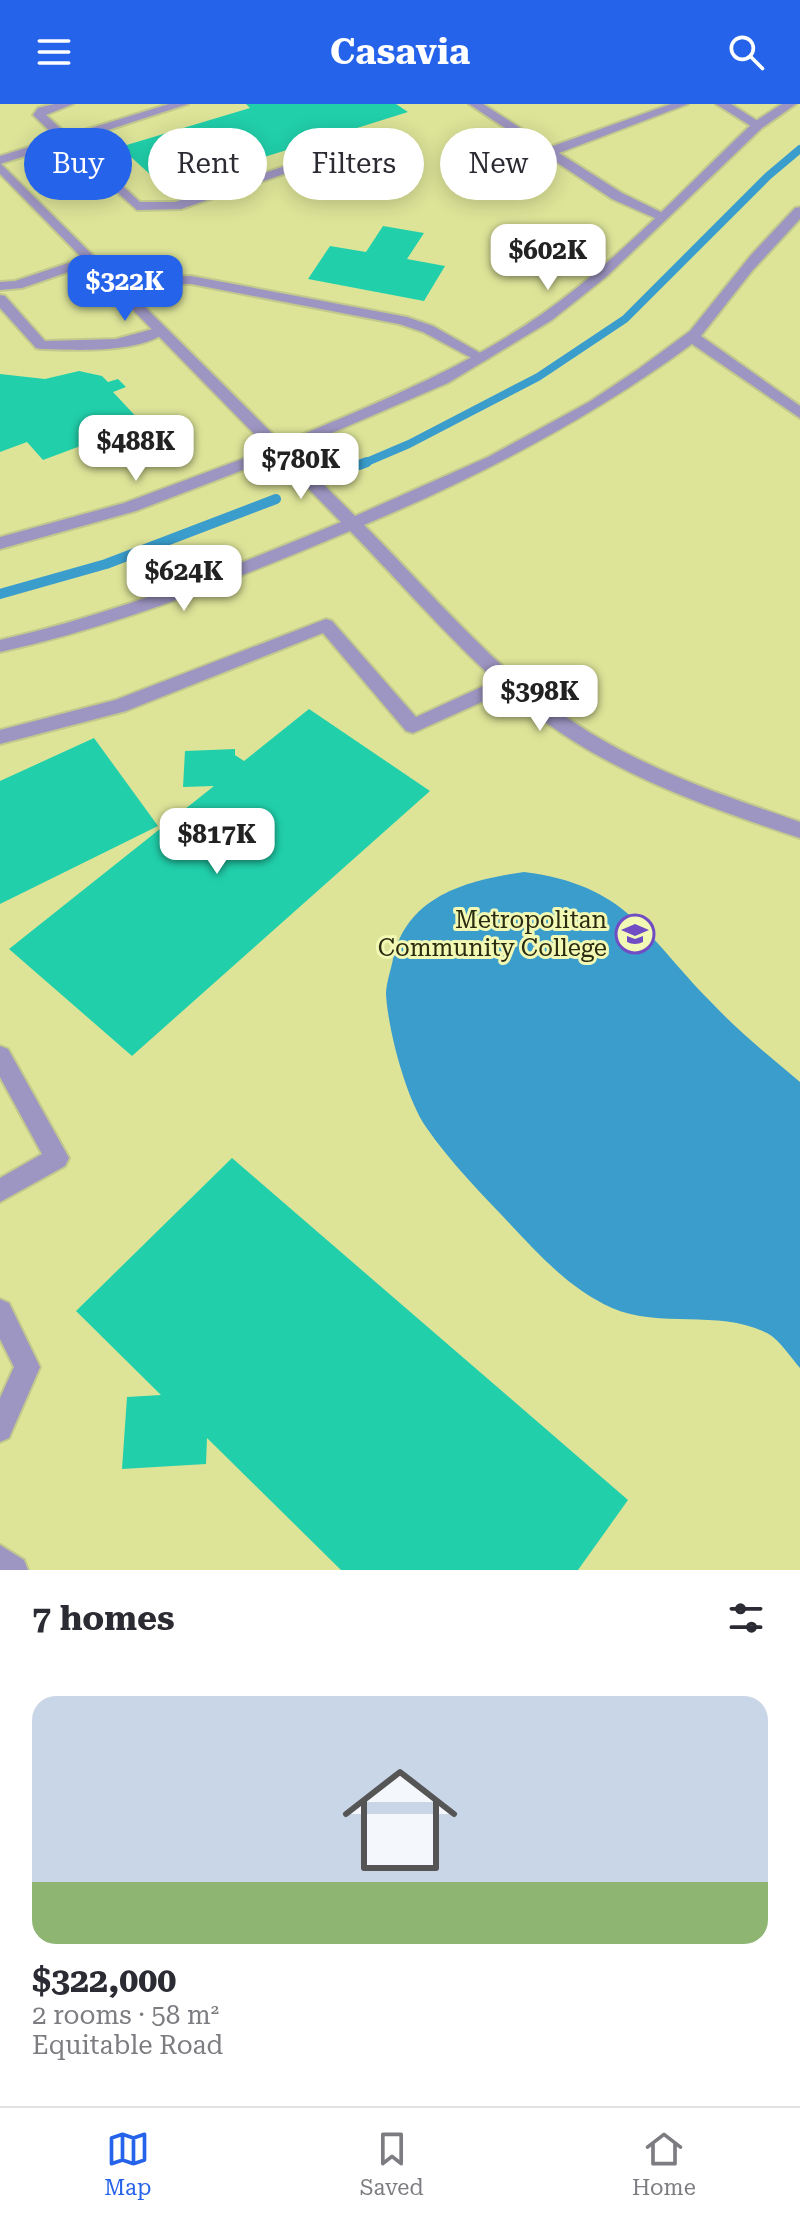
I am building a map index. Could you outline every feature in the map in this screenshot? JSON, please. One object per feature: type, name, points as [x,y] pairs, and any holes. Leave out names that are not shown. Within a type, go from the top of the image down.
[{"type":"street","points":[[52,128],[39,115],[42,111],[67,104]]},
{"type":"street","points":[[106,128],[182,104]]},
{"type":"street","points":[[475,104],[512,128]]},
{"type":"street","points":[[557,149],[682,104]]},
{"type":"street","points":[[722,104],[758,125]]},
{"type":"street","points":[[0,543],[130,507],[280,450],[443,380],[547,317],[601,274],[758,125],[790,104]]},
{"type":"street","points":[[0,160],[24,153]]},
{"type":"street","points":[[557,157],[617,196],[662,216]]},
{"type":"street","points":[[0,167],[509,682],[568,728],[628,762],[691,791],[800,830]]},
{"type":"street","points":[[130,200],[137,206],[176,206],[283,171]]},
{"type":"street","points":[[0,646],[95,621],[193,588],[352,524],[488,464],[566,424],[692,337],[732,286],[800,211]]},
{"type":"street","points":[[0,286],[17,285],[89,260]]},
{"type":"street","points":[[126,297],[177,280],[232,287],[402,320],[428,329],[482,358]]},
{"type":"street","points":[[0,299],[41,345],[107,346],[136,342],[160,331]]},
{"type":"street","points":[[692,337],[800,413]]},
{"type":"street","points":[[0,737],[119,706],[326,625],[413,726],[509,682]]},
{"type":"street","points":[[0,1056],[57,1158],[0,1191]]},
{"type":"street","points":[[0,1312],[27,1367],[0,1429]]},
{"type":"street","points":[[0,1559],[14,1570]]},
{"type":"shaded area","points":[[0,104],[800,104],[800,1570],[0,1570]]},
{"type":"water","points":[[524,872],[559,878],[587,888],[630,916],[720,1011],[800,1082],[800,1368],[772,1336],[749,1326],[631,1314],[612,1308],[569,1282],[477,1189],[426,1127],[399,1063],[387,1009],[387,985],[400,937],[426,905],[443,894],[482,880]]},
{"type":"building","points":[[246,104],[396,104],[408,112],[357,128],[283,128],[283,151],[267,156],[267,128],[183,128],[250,108]]},
{"type":"building","points":[[148,139],[148,173],[132,158],[132,143]]},
{"type":"building","points":[[383,226],[424,233],[407,259],[445,266],[424,301],[308,279],[330,246],[366,252]]},
{"type":"building","points":[[79,371],[102,376],[108,382],[118,379],[126,387],[113,392],[142,423],[43,460],[27,442],[0,452],[0,374],[45,379]]},
{"type":"building","points":[[309,709],[430,791],[132,1056],[9,949],[214,786],[183,787],[185,751],[235,749],[235,755],[244,761]]},
{"type":"building","points":[[94,738],[158,826],[0,904],[0,781]]},
{"type":"building","points":[[232,1158],[628,1500],[578,1570],[341,1570],[207,1438],[206,1464],[122,1469],[127,1397],[161,1395],[76,1311]]},
{"type":"waterway","points":[[364,463],[409,444],[538,377],[625,319],[768,176],[800,149]]},
{"type":"waterway","points":[[359,465],[364,463]]},
{"type":"waterway","points":[[0,594],[106,564],[276,499]]},
{"type":"place","name":"Metropolitan Community College","points":[[635,934]]}]
